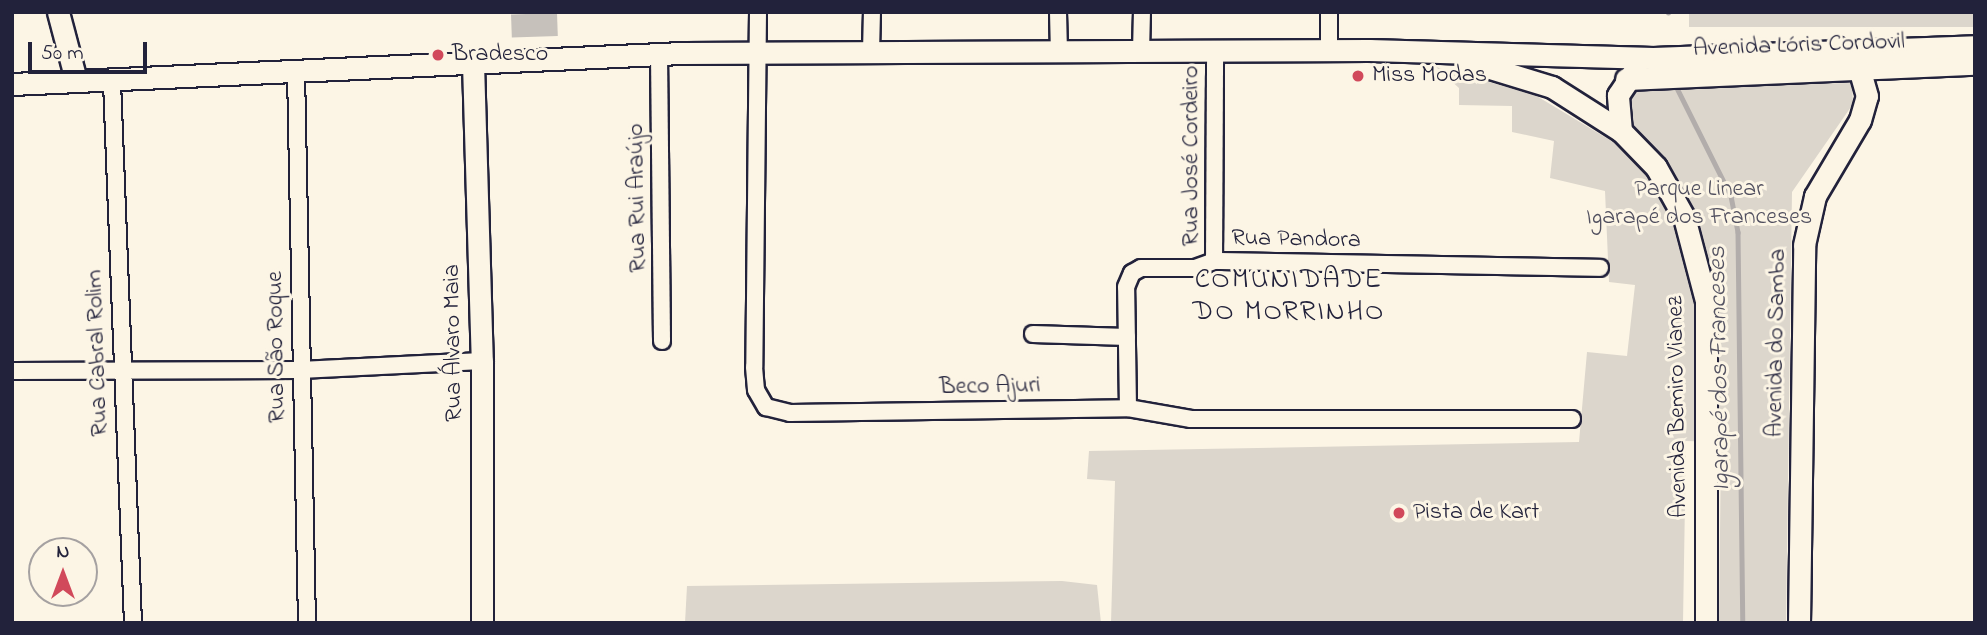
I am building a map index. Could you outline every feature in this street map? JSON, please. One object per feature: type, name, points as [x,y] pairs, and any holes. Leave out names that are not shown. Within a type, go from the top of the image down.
[{"type":"street","points":[[58,12],[76,80]]},
{"type":"street","points":[[758,12],[758,53]]},
{"type":"street","points":[[871,52],[872,12]]},
{"type":"street","points":[[1058,12],[1059,52]]},
{"type":"street","points":[[1140,52],[1142,12]]},
{"type":"street","points":[[1329,12],[1329,51]]},
{"type":"street","name":"Avenida Lóris Cordovil","points":[[1626,79],[1838,47],[1975,46]]},
{"type":"street","points":[[1838,47],[1860,71]]},
{"type":"street","points":[[12,84],[76,80],[112,82],[659,54],[1215,51],[1430,53]]},
{"type":"street","name":"Rua José Cordeiro","points":[[1214,261],[1215,51]]},
{"type":"street","name":"Beco Ajuri","points":[[758,53],[754,367],[760,402],[790,413],[1128,408],[1191,419],[1572,419]]},
{"type":"street","name":"Avenida Lóris Cordovil","points":[[1430,53],[1653,58],[1706,66],[1860,71],[1975,64]]},
{"type":"street","name":"Avenida Bemiro Vianez","points":[[1430,53],[1552,87],[1640,146],[1673,195],[1694,245],[1704,290],[1706,623]]},
{"type":"street","name":"Rua Rui Araújo","points":[[659,54],[662,341]]},
{"type":"street","points":[[1621,131],[1615,107],[1626,79],[1653,58]]},
{"type":"street","name":"Rua Álvaro Maia","points":[[473,63],[482,361],[482,623]]},
{"type":"street","name":"Rua São Roque","points":[[296,71],[307,623]]},
{"type":"street","name":"Avenida do Samba","points":[[1800,623],[1804,245],[1824,174],[1866,108],[1860,71]]},
{"type":"street","name":"Rua Cabral Rolim","points":[[112,82],[132,623]]},
{"type":"street","name":"Rua Pandora","points":[[1128,408],[1126,287],[1135,270],[1195,268],[1214,261],[1600,268]]},
{"type":"street","points":[[1033,334],[1127,337]]},
{"type":"street","points":[[12,371],[121,373],[300,370],[482,361]]},
{"type":"green space","points":[[1689,12],[1975,12],[1975,27],[1689,27]]},
{"type":"green space","name":"Parque Linear Igarapé dos Franceses","points":[[1436,67],[1535,95],[1623,148],[1631,118],[1625,101],[1637,86],[1852,83],[1853,104],[1792,192],[1786,623],[1719,623],[1721,442],[1686,441],[1683,623],[1111,623],[1115,481],[1087,479],[1089,451],[1579,442],[1587,352],[1627,356],[1635,285],[1609,282],[1605,191],[1550,178],[1554,141],[1512,132],[1512,106],[1459,105],[1459,88]]},
{"type":"green space","points":[[1062,581],[1097,585],[1101,623],[685,623],[687,586]]},
{"type":"building","points":[[557,13],[558,36],[512,38],[511,15]]},
{"type":"waterway","name":"Igarapé dos Franceses","points":[[1676,86],[1731,196],[1738,232],[1743,623]]},
{"type":"place","name":"Bradesco","points":[[438,55]]},
{"type":"place","name":"Miss Modas","points":[[1358,76]]},
{"type":"place","name":"Pista de Kart","points":[[1399,513]]},
{"type":"district","name":"COMUNIDADE DO MORRINHO","points":[[1289,297]]}]
